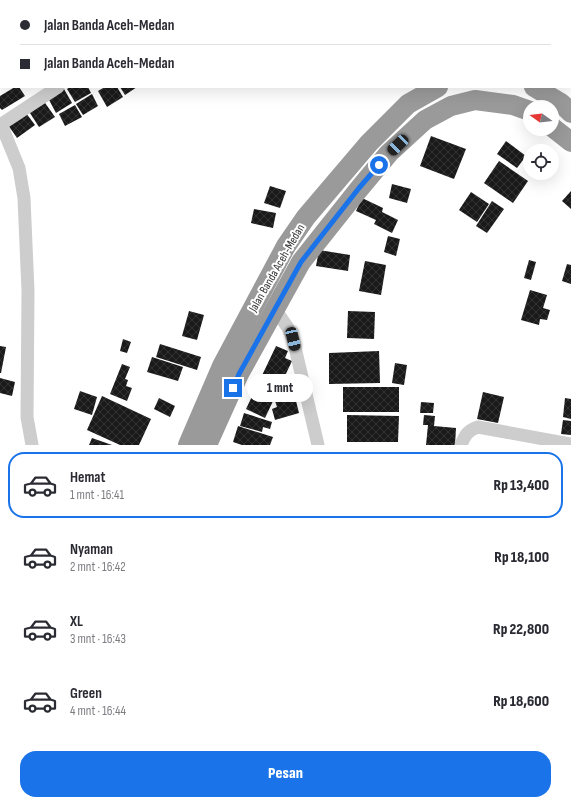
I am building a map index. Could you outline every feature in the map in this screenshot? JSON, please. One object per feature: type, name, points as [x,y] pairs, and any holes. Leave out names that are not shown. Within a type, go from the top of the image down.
[{"type":"highway","name":"Jalan Banda Aceh-Medan","points":[[188,445],[222,366],[286,246],[306,218],[369,143],[408,104],[436,88]]},
{"type":"highway","points":[[536,88],[561,103],[571,113]]},
{"type":"highway","name":"Jalan Banda Aceh-Medan","points":[[207,445],[239,374],[301,262],[359,188],[389,154],[425,120],[451,106],[475,100],[513,105],[523,109]]},
{"type":"highway","points":[[559,133],[571,142]]},
{"type":"street","points":[[32,445],[27,417],[28,291],[24,198],[19,168],[1,124],[56,88]]},
{"type":"street","points":[[275,309],[288,328],[293,339],[318,445]]},
{"type":"street","points":[[461,445],[466,434],[472,429],[478,427],[568,444]]},
{"type":"building","points":[[13,88],[20,88],[25,96],[2,110],[0,108],[0,96]]},
{"type":"building","points":[[88,88],[91,93],[75,102],[67,89]]},
{"type":"building","points":[[103,88],[118,88],[123,97],[107,107],[98,91]]},
{"type":"building","points":[[121,88],[136,88],[125,95]]},
{"type":"building","points":[[64,89],[72,103],[56,113],[48,98]]},
{"type":"building","points":[[92,94],[98,106],[83,115],[76,104]]},
{"type":"building","points":[[43,100],[55,117],[39,127],[28,110]]},
{"type":"building","points":[[75,105],[82,117],[65,126],[59,114]]},
{"type":"building","points":[[26,113],[35,125],[17,138],[8,125]]},
{"type":"building","points":[[431,136],[466,149],[454,179],[420,166]]},
{"type":"building","points":[[506,141],[523,154],[523,160],[517,168],[497,154]]},
{"type":"building","points":[[499,161],[523,178],[523,180],[528,181],[513,203],[484,183]]},
{"type":"building","points":[[392,184],[411,189],[407,203],[389,198]]},
{"type":"building","points":[[270,186],[286,191],[280,208],[264,203]]},
{"type":"building","points":[[571,191],[571,209],[562,201]]},
{"type":"building","points":[[471,192],[489,204],[477,222],[459,210]]},
{"type":"building","points":[[362,198],[383,208],[382,212],[398,220],[392,233],[374,224],[376,220],[356,211]]},
{"type":"building","points":[[492,201],[504,209],[487,233],[476,226]]},
{"type":"building","points":[[254,209],[276,213],[273,228],[251,223]]},
{"type":"building","points":[[388,236],[400,239],[396,256],[384,252]]},
{"type":"building","points":[[319,250],[350,255],[348,271],[316,266]]},
{"type":"building","points":[[529,260],[536,262],[531,280],[524,278]]},
{"type":"building","points":[[365,261],[386,265],[381,295],[359,291]]},
{"type":"building","points":[[567,264],[571,265],[571,284],[562,281]]},
{"type":"building","points":[[530,290],[547,295],[543,308],[550,310],[547,320],[540,319],[539,325],[521,320]]},
{"type":"building","points":[[189,311],[204,315],[197,340],[182,336]]},
{"type":"building","points":[[348,311],[375,312],[374,339],[347,338]]},
{"type":"building","points":[[123,339],[131,342],[127,353],[120,351]]},
{"type":"building","points":[[160,344],[201,357],[197,370],[156,357]]},
{"type":"building","points":[[0,346],[6,347],[1,373],[0,373]]},
{"type":"building","points":[[276,346],[288,351],[285,358],[292,361],[265,418],[246,409]]},
{"type":"building","points":[[379,351],[380,383],[329,384],[329,353]]},
{"type":"building","points":[[152,357],[183,367],[178,381],[147,372]]},
{"type":"building","points":[[395,363],[407,365],[404,385],[392,383]]},
{"type":"building","points":[[122,364],[130,367],[125,379],[128,380],[126,386],[132,388],[127,401],[110,394]]},
{"type":"building","points":[[0,378],[15,382],[12,396],[0,393]]},
{"type":"building","points":[[343,387],[399,387],[399,412],[343,412]]},
{"type":"building","points":[[293,389],[299,413],[275,420],[272,409],[277,407],[275,401],[286,398],[284,392]]},
{"type":"building","points":[[80,391],[97,397],[92,415],[74,409]]},
{"type":"building","points":[[483,392],[504,397],[498,423],[477,419]]},
{"type":"building","points":[[102,396],[151,419],[139,445],[120,445],[87,430]]},
{"type":"building","points":[[159,398],[175,406],[170,417],[154,409]]},
{"type":"building","points":[[565,398],[571,399],[571,419],[563,417]]},
{"type":"building","points":[[421,402],[434,403],[433,413],[420,413]]},
{"type":"building","points":[[244,413],[272,422],[270,429],[263,427],[262,432],[240,426]]},
{"type":"building","points":[[347,415],[399,416],[398,442],[347,442]]},
{"type":"building","points":[[424,415],[435,416],[434,426],[456,428],[455,445],[426,445],[428,425],[423,425]]},
{"type":"building","points":[[563,420],[571,421],[571,435],[561,434]]},
{"type":"building","points":[[238,426],[273,437],[270,445],[242,445],[233,442]]},
{"type":"building","points":[[92,438],[112,445],[89,445]]},
{"type":"route","points":[[233,388],[239,374],[301,262],[379,165]]}]
